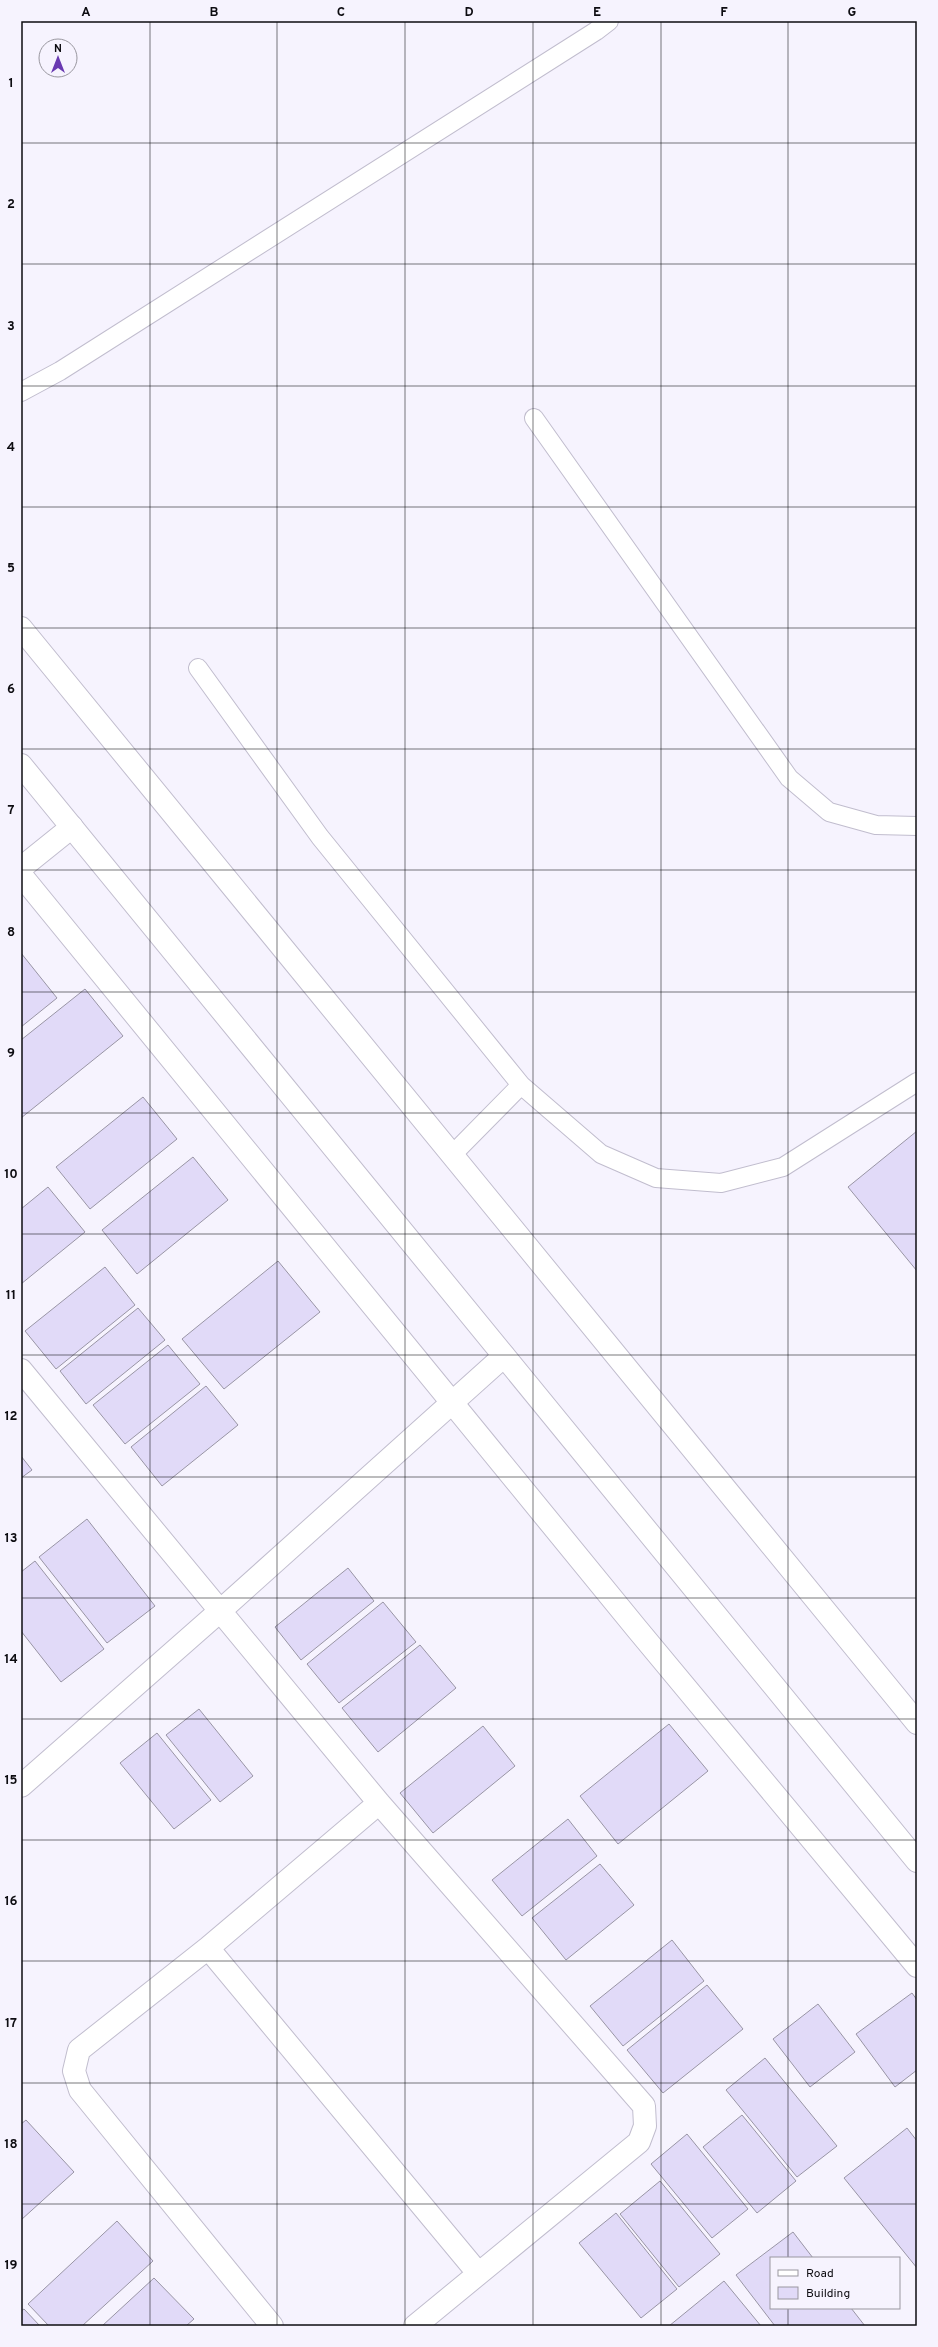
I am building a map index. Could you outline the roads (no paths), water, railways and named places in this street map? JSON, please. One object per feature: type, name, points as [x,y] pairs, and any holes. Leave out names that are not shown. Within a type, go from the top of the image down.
[{"type":"street","points":[[21,628],[917,1723]]},
{"type":"street","points":[[21,765],[917,1861]]},
{"type":"street","points":[[21,868],[72,827]]},
{"type":"street","points":[[21,875],[637,1629],[917,1966]]},
{"type":"street","points":[[21,1786],[220,1611],[451,1401],[504,1356]]},
{"type":"street","points":[[21,1370],[379,1803],[644,2106],[645,2126],[638,2142],[415,2326]]},
{"type":"street","points":[[272,2326],[80,2090],[74,2071],[79,2050],[208,1948],[379,1803]]},
{"type":"street","points":[[208,1948],[478,2274]]},
{"type":"lane","points":[[21,392],[60,372],[589,36],[608,21]]},
{"type":"lane","points":[[534,418],[789,778],[829,812],[876,824],[917,826]]},
{"type":"lane","points":[[198,668],[320,837],[521,1085],[601,1154],[656,1178],[721,1183],[783,1166],[917,1082]]},
{"type":"lane","points":[[452,1155],[521,1085]]}]
